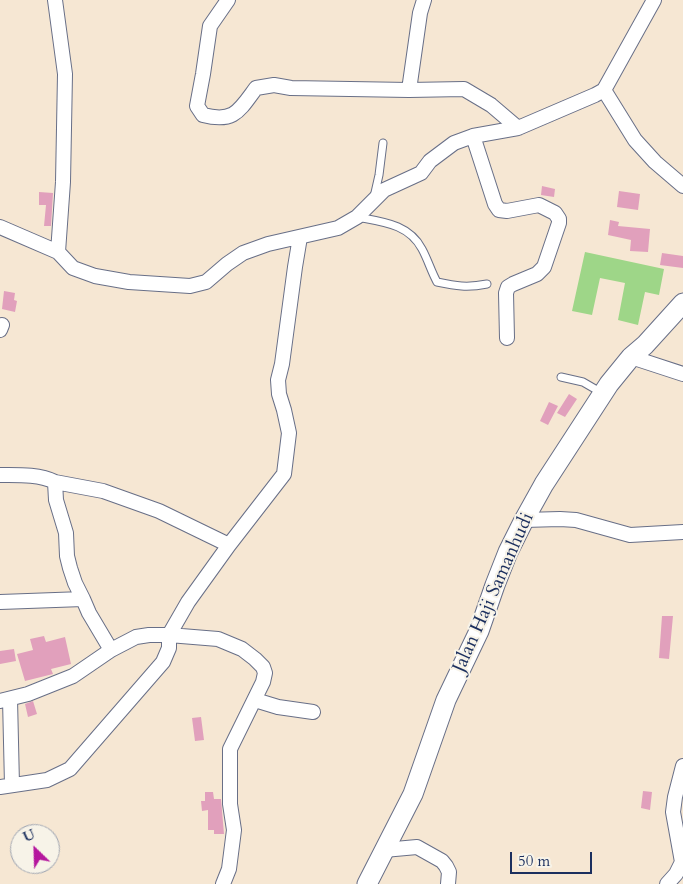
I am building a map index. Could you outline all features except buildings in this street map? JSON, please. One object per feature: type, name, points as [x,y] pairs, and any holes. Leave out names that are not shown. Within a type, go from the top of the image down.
[{"type":"street","points":[[55,0],[65,74],[63,182],[58,252]]},
{"type":"street","points":[[228,0],[210,26],[197,106],[203,115],[215,118],[229,117],[239,111],[256,88],[274,85],[291,88],[464,90],[492,105],[518,128]]},
{"type":"street","points":[[410,90],[420,13],[424,0]]},
{"type":"street","points":[[0,227],[58,252],[72,268],[95,276],[129,282],[190,286],[206,282],[243,253],[268,244],[338,228],[357,217],[384,190],[420,174],[430,160],[454,143],[473,136],[518,128],[584,101],[604,90],[654,0]]},
{"type":"street","points":[[604,90],[635,140],[655,162],[683,186]]},
{"type":"street","points":[[473,136],[495,204],[500,210],[507,211],[539,205],[555,213],[560,223],[544,267],[537,274],[512,284],[508,288],[506,293],[507,338]]},
{"type":"street","points":[[223,884],[229,869],[234,830],[230,804],[230,749],[261,690],[265,674],[263,667],[242,649],[218,639],[169,635],[136,637],[111,650],[73,676],[28,694],[5,700],[6,786],[47,780],[70,769],[163,662],[169,648],[169,635],[188,602],[284,474],[289,433],[279,394],[278,380],[282,364],[300,237]]},
{"type":"street","name":"Jalan Haji Samanhudi","points":[[367,884],[413,794],[446,700],[479,631],[494,585],[524,520],[544,484],[608,384],[683,303]]},
{"type":"street","points":[[631,357],[683,374]]},
{"type":"street","points":[[0,475],[46,478],[55,482],[103,491],[159,511],[229,545]]},
{"type":"street","points":[[55,482],[56,500],[66,533],[67,556],[70,568],[89,613],[111,650]]},
{"type":"street","points":[[524,520],[576,520],[630,535],[683,532]]},
{"type":"street","points":[[0,602],[83,599]]},
{"type":"street","points":[[255,700],[278,707],[313,712]]},
{"type":"street","points":[[667,884],[676,874],[682,862],[673,812],[683,766]]},
{"type":"street","points":[[384,850],[416,847],[442,861],[449,872],[448,884]]},
{"type":"lane","points":[[373,199],[379,175],[383,143]]},
{"type":"lane","points":[[357,217],[396,226],[410,233],[422,248],[437,282],[460,287],[487,284]]},
{"type":"lane","points":[[561,377],[583,382],[602,393]]},
{"type":"green space","points":[[585,252],[664,269],[659,295],[645,292],[638,325],[618,320],[625,283],[600,278],[592,315],[572,311]]}]
